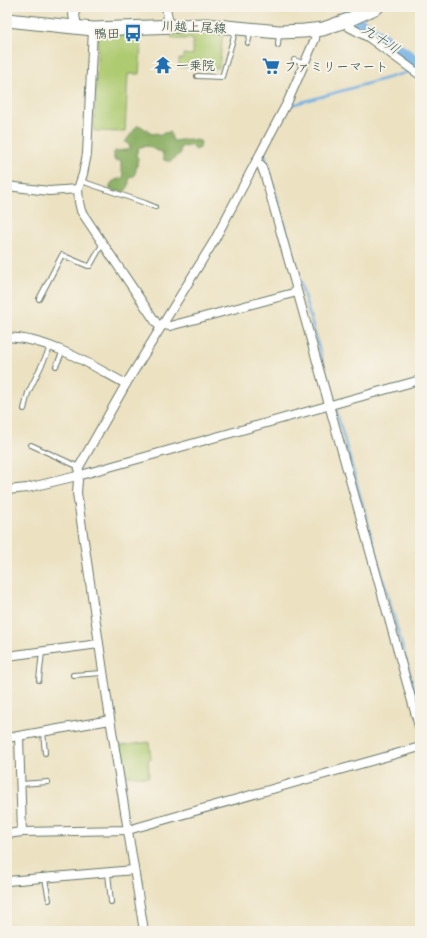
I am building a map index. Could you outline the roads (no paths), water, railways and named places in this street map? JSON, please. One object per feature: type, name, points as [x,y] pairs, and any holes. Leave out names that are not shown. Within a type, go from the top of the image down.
[{"type":"main road","name":"川越上尾線","points":[[7,20],[93,29],[169,25],[206,25],[234,29],[250,36],[279,39],[352,19],[377,7]]},
{"type":"street","points":[[73,7],[76,28]]},
{"type":"street","points":[[166,7],[169,25]]},
{"type":"street","points":[[352,19],[349,27],[368,37],[420,74]]},
{"type":"street","points":[[93,29],[87,154],[80,185],[79,202],[81,211],[157,324],[162,326],[170,326],[297,292]]},
{"type":"street","points":[[144,931],[110,720],[77,493],[77,476],[79,466],[126,384],[214,241],[288,101],[315,39],[316,30]]},
{"type":"street","points":[[256,162],[261,165],[265,176],[420,730]]},
{"type":"street","points":[[7,186],[49,190],[80,185]]},
{"type":"street","points":[[7,337],[51,346],[126,384]]},
{"type":"street","points":[[7,490],[27,488],[77,476],[420,380]]},
{"type":"street","points":[[7,656],[99,644]]},
{"type":"street","points":[[7,738],[110,720]]},
{"type":"street","points":[[19,736],[22,832]]},
{"type":"street","points":[[7,834],[22,832],[128,830],[420,747]]},
{"type":"street","points":[[7,881],[45,879],[134,870]]},
{"type":"lane","points":[[197,76],[222,77],[234,36],[234,29]]},
{"type":"lane","points":[[294,60],[305,64]]},
{"type":"lane","points":[[80,185],[145,202],[155,207]]},
{"type":"lane","points":[[39,300],[62,254],[90,266],[102,243]]},
{"type":"lane","points":[[24,409],[28,393],[51,346]]},
{"type":"lane","points":[[56,366],[63,351]]},
{"type":"lane","points":[[31,445],[79,466]]},
{"type":"lane","points":[[39,680],[42,652]]},
{"type":"lane","points":[[73,675],[104,673]]},
{"type":"lane","points":[[43,732],[45,753]]},
{"type":"lane","points":[[21,784],[48,782]]},
{"type":"lane","points":[[108,873],[111,902]]},
{"type":"lane","points":[[45,879],[49,900]]},
{"type":"waterway","name":"九十川","points":[[349,7],[357,22],[420,65]]},
{"type":"waterway","points":[[288,106],[412,71]]},
{"type":"waterway","points":[[264,152],[420,710]]},
{"type":"place","name":"鴨田","points":[[133,33]]},
{"type":"place","name":"一乗院","points":[[163,65]]},
{"type":"place","name":"ファミリーマート","points":[[271,66]]}]
